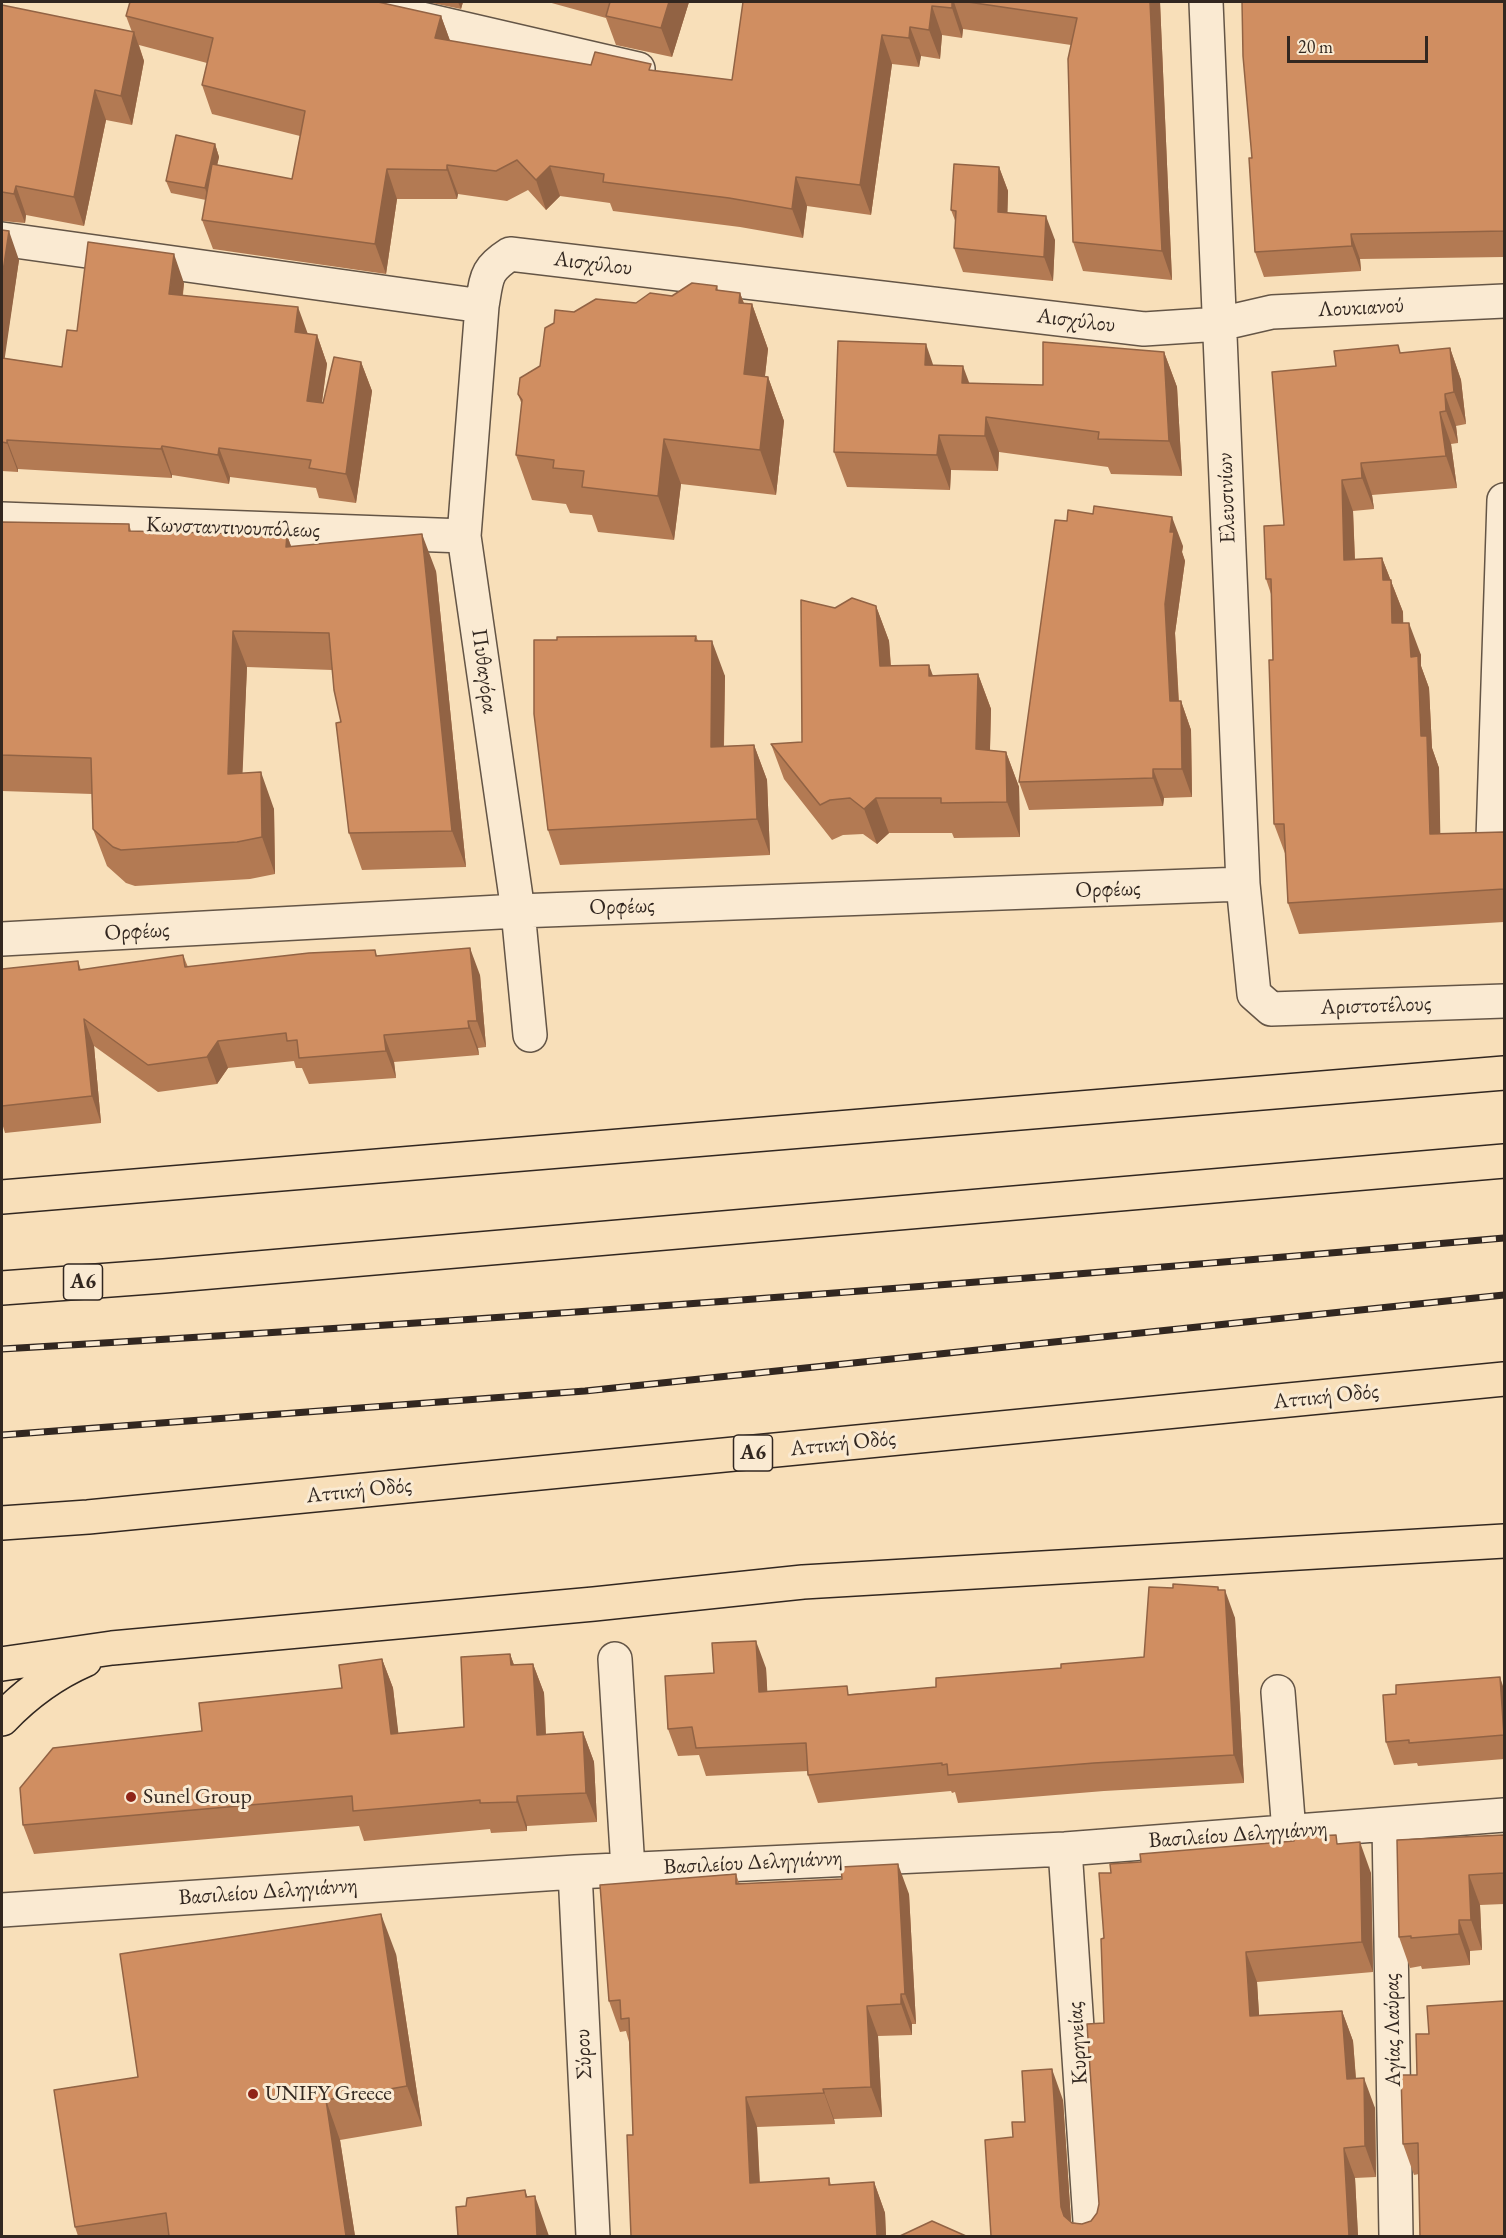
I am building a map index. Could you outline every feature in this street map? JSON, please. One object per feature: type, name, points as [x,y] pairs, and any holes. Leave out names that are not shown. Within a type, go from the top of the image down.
[{"type":"highway","points":[[2,1197],[1504,1072]]},
{"type":"highway","name":"Α6","points":[[2,1288],[1504,1161]]},
{"type":"highway","name":"Αττική Οδός","points":[[2,1522],[88,1517],[1504,1379]]},
{"type":"highway","points":[[2,1664],[112,1648],[594,1604],[803,1582],[1504,1541]]},
{"type":"highway","points":[[2,1719],[20,1700],[63,1669],[112,1648]]},
{"type":"street","points":[[348,2],[669,75]]},
{"type":"street","name":"Ελευσινίων","points":[[1206,2],[1243,885],[1254,994]]},
{"type":"street","points":[[2,239],[482,306]]},
{"type":"street","name":"Αισχύλου","points":[[482,306],[487,276],[494,265],[510,255],[1144,329],[1220,324]]},
{"type":"street","name":"Λουκιανού","points":[[1220,324],[1272,312],[1504,301]]},
{"type":"street","name":"Πυθαγόρα","points":[[482,306],[464,536],[518,911],[530,1035]]},
{"type":"street","points":[[1493,839],[1504,500]]},
{"type":"street","name":"Κωνσταντινουπόλεως","points":[[2,519],[464,536]]},
{"type":"street","name":"Ορφέως","points":[[2,939],[518,911],[1243,885]]},
{"type":"street","name":"Αριστοτέλους","points":[[1254,994],[1271,1009],[1504,1001]]},
{"type":"street","points":[[615,1659],[628,1869]]},
{"type":"street","points":[[1278,1692],[1289,1832]]},
{"type":"street","name":"Βασιλείου Δεληγιάννη","points":[[2,1910],[574,1872],[1065,1849],[1504,1815]]},
{"type":"street","name":"Αγίας Λαύρας","points":[[1389,1824],[1396,2236]]},
{"type":"street","name":"Κυρηνείας","points":[[1065,1849],[1091,2236]]},
{"type":"street","name":"Σύρου","points":[[574,1872],[593,2236]]},
{"type":"building","points":[[130,2],[378,2],[441,16],[435,38],[591,65],[595,52],[651,64],[649,70],[732,80],[743,2],[952,2],[952,8],[932,6],[929,30],[910,27],[909,38],[882,35],[860,185],[796,177],[792,209],[729,198],[603,182],[604,174],[550,166],[536,180],[517,160],[496,171],[447,165],[447,170],[387,169],[375,244],[202,220],[212,164],[292,179],[305,111],[202,85],[213,38],[126,16]]},
{"type":"building","points":[[610,2],[669,2],[661,28],[606,16]]},
{"type":"building","points":[[968,2],[1150,2],[1162,251],[1073,242],[1068,59],[1077,18]]},
{"type":"building","points":[[1242,2],[1504,2],[1504,231],[1351,234],[1352,246],[1255,252],[1249,158],[1252,158],[1243,56]]},
{"type":"building","points":[[2,5],[134,32],[121,96],[95,90],[74,197],[16,186],[14,194],[2,192]]},
{"type":"building","points":[[176,135],[215,144],[205,188],[166,181]]},
{"type":"building","points":[[954,164],[999,167],[998,212],[1046,216],[1044,257],[954,248],[956,211],[951,210]]},
{"type":"building","points":[[2,230],[9,231],[2,278]]},
{"type":"building","points":[[88,242],[174,254],[169,294],[298,307],[295,332],[317,335],[307,401],[323,403],[334,357],[361,362],[346,474],[309,468],[311,460],[219,448],[218,455],[162,446],[161,449],[7,440],[7,443],[2,442],[2,358],[62,367],[67,330],[77,331]]},
{"type":"building","points":[[692,283],[717,286],[716,290],[740,293],[739,303],[752,304],[744,374],[768,377],[760,450],[664,439],[658,496],[582,487],[584,471],[553,468],[554,460],[516,455],[522,400],[518,394],[520,378],[540,366],[545,328],[554,323],[555,310],[574,312],[596,299],[636,303],[650,293],[672,296]]},
{"type":"building","points":[[838,341],[926,344],[925,365],[963,366],[962,383],[1043,385],[1043,342],[1164,352],[1169,441],[1098,439],[1099,432],[986,417],[985,436],[939,435],[937,455],[834,452]]},
{"type":"building","points":[[1398,345],[1400,353],[1450,348],[1454,392],[1445,394],[1446,411],[1440,412],[1446,456],[1361,463],[1362,478],[1342,480],[1344,560],[1382,558],[1383,580],[1391,580],[1392,623],[1409,623],[1411,657],[1418,656],[1421,736],[1427,736],[1430,834],[1504,832],[1504,889],[1288,903],[1284,824],[1274,824],[1269,660],[1273,660],[1271,579],[1266,579],[1264,526],[1284,525],[1272,372],[1336,366],[1334,351]]},
{"type":"building","points":[[1094,506],[1172,517],[1170,532],[1174,532],[1165,604],[1170,701],[1181,701],[1182,769],[1153,769],[1153,778],[1019,782],[1055,520],[1067,521],[1068,510],[1093,514]]},
{"type":"building","points":[[2,522],[129,524],[129,531],[287,535],[286,547],[422,534],[452,831],[349,833],[336,723],[341,722],[334,690],[329,633],[233,631],[228,774],[261,772],[262,837],[237,842],[121,850],[113,847],[93,829],[91,758],[2,755]]},
{"type":"building","points":[[852,598],[876,606],[880,666],[929,665],[929,676],[978,674],[976,749],[1006,752],[1007,802],[941,803],[941,798],[876,798],[864,809],[850,798],[830,800],[820,805],[771,744],[802,742],[801,600],[835,608]]},
{"type":"building","points":[[696,636],[695,641],[712,641],[711,747],[754,745],[757,819],[548,830],[534,714],[534,640],[557,640],[557,637]]},
{"type":"building","points":[[470,948],[477,1021],[468,1021],[469,1028],[384,1035],[386,1051],[299,1058],[297,1040],[287,1041],[286,1033],[218,1041],[207,1057],[148,1065],[84,1019],[92,1096],[2,1106],[2,969],[78,961],[79,970],[183,955],[185,967],[309,953],[375,950],[376,956]]},
{"type":"building","points":[[1173,1584],[1218,1587],[1218,1590],[1225,1590],[1234,1755],[948,1775],[947,1764],[942,1765],[942,1763],[808,1775],[806,1743],[696,1748],[692,1727],[668,1729],[665,1676],[714,1673],[712,1643],[756,1641],[759,1692],[847,1686],[848,1695],[936,1687],[936,1678],[1061,1668],[1061,1664],[1144,1657],[1149,1587],[1173,1588]]},
{"type":"building","points":[[510,1654],[511,1665],[533,1664],[537,1735],[583,1732],[586,1793],[517,1796],[517,1802],[480,1803],[480,1800],[353,1811],[352,1796],[23,1825],[20,1788],[53,1748],[202,1731],[199,1703],[342,1688],[339,1665],[382,1659],[391,1734],[464,1727],[461,1657]]},
{"type":"building","points":[[1500,1677],[1504,1735],[1409,1743],[1409,1740],[1386,1742],[1383,1695],[1396,1694],[1396,1685]]},
{"type":"building","points":[[1336,1835],[1337,1844],[1360,1842],[1362,1942],[1246,1952],[1250,2016],[1342,2011],[1347,2079],[1364,2078],[1365,2146],[1344,2148],[1349,2236],[991,2236],[985,2140],[1013,2137],[1012,2122],[1025,2122],[1022,2071],[1052,2069],[1061,2207],[1064,2216],[1072,2223],[1082,2224],[1091,2221],[1097,2213],[1099,2204],[1087,2024],[1104,2023],[1101,1939],[1104,1938],[1099,1873],[1111,1873],[1110,1864],[1141,1862],[1140,1854],[1294,1841],[1293,1837]]},
{"type":"building","points":[[1504,1835],[1504,1873],[1469,1875],[1471,1920],[1459,1920],[1459,1934],[1399,1937],[1397,1840]]},
{"type":"building","points":[[898,1864],[905,1994],[901,1994],[901,2004],[867,2006],[871,2087],[823,2089],[824,2093],[746,2097],[750,2183],[829,2178],[829,2185],[874,2182],[877,2236],[631,2236],[627,2135],[633,2135],[629,2018],[621,2019],[620,2000],[609,2001],[600,1885],[736,1874],[736,1884],[842,1879],[841,1867]]},
{"type":"building","name":"UNIFY Greece","points":[[381,1914],[407,2086],[326,2100],[346,2236],[169,2236],[166,2213],[75,2227],[54,2090],[138,2077],[120,1954]]},
{"type":"building","points":[[1504,2001],[1504,2236],[1420,2236],[1418,2143],[1403,2144],[1401,2075],[1417,2075],[1416,2034],[1429,2034],[1427,2006]]},
{"type":"building","points":[[525,2190],[526,2197],[535,2196],[537,2236],[458,2236],[456,2207],[466,2206],[467,2198]]},
{"type":"building","points":[[932,2221],[966,2236],[900,2236]]},
{"type":"railway","points":[[2,1349],[378,1326],[753,1299],[1504,1238]]},
{"type":"railway","points":[[2,1435],[585,1391],[1504,1295]]},
{"type":"place","name":"Sunel Group","points":[[131,1797]]},
{"type":"place","name":"UNIFY Greece","points":[[253,2094]]}]
